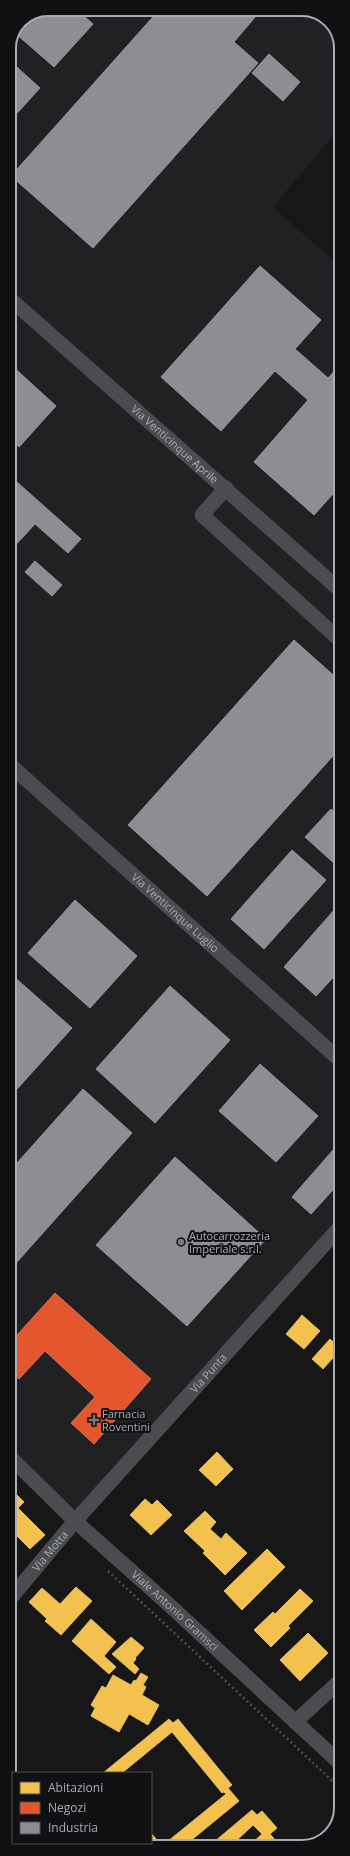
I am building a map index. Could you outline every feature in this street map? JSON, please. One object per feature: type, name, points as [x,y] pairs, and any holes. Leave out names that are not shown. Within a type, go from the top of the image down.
[{"type":"street","name":"Via Venticinque Aprile","points":[[16,304],[334,585]]},
{"type":"street","points":[[226,488],[202,515],[334,635]]},
{"type":"street","name":"Via Venticinque Luglio","points":[[16,770],[334,1055]]},
{"type":"street","name":"Via Punta","points":[[75,1521],[334,1234]]},
{"type":"street","name":"Viale Antonio Gramsci","points":[[16,1463],[75,1521],[166,1602],[334,1758]]},
{"type":"street","name":"Via Motta","points":[[16,1592],[75,1521]]},
{"type":"street","points":[[295,1722],[334,1686]]},
{"type":"path","points":[[106,1570],[334,1782]]},
{"type":"shaded area","points":[[48,16],[304,16],[320,21],[327,28],[333,40],[334,134],[273,207],[334,261],[334,1237],[77,1512],[16,1456],[16,48],[18,36],[25,25],[36,18]]},
{"type":"building: Abitazioni","points":[[302,1315],[320,1331],[304,1349],[286,1334]]},
{"type":"building: Abitazioni","points":[[330,1339],[334,1343],[334,1357],[323,1369],[312,1359]]},
{"type":"building: Abitazioni","points":[[217,1452],[233,1469],[216,1486],[199,1470]]},
{"type":"building: Abitazioni","points":[[16,1494],[24,1502],[18,1508],[45,1535],[30,1549],[16,1535]]},
{"type":"building: Abitazioni","points":[[145,1499],[152,1505],[157,1500],[172,1515],[151,1535],[130,1515]]},
{"type":"building: Abitazioni","points":[[205,1511],[216,1522],[210,1529],[221,1539],[226,1533],[247,1553],[225,1575],[203,1553],[205,1551],[184,1531]]},
{"type":"building: Abitazioni","points":[[267,1549],[285,1567],[242,1610],[224,1591]]},
{"type":"building: Abitazioni","points":[[76,1587],[92,1601],[61,1635],[45,1621],[47,1619],[29,1602],[42,1588],[60,1604]]},
{"type":"building: Abitazioni","points":[[300,1589],[313,1601],[288,1626],[290,1628],[271,1647],[254,1630],[273,1612],[275,1614]]},
{"type":"building: Abitazioni","points":[[91,1619],[116,1642],[104,1656],[116,1667],[109,1674],[72,1641]]},
{"type":"building: Abitazioni","points":[[308,1633],[328,1653],[300,1681],[280,1660]]},
{"type":"building: Abitazioni","points":[[131,1637],[144,1648],[135,1658],[136,1659],[133,1663],[139,1669],[135,1674],[112,1654]]},
{"type":"building: Abitazioni","points":[[141,1673],[148,1677],[143,1685],[146,1687],[142,1695],[159,1705],[148,1725],[129,1714],[119,1732],[91,1716],[95,1708],[91,1705],[102,1686],[106,1688],[113,1675],[131,1685],[134,1680],[136,1681]]},
{"type":"building: Abitazioni","points":[[169,1719],[173,1723],[178,1719],[232,1785],[228,1788],[239,1801],[192,1840],[169,1840],[226,1794],[224,1792],[222,1793],[172,1732],[123,1772],[104,1772]]},
{"type":"building: Abitazioni","points":[[252,1810],[257,1815],[262,1811],[277,1828],[270,1834],[275,1840],[256,1840],[262,1834],[253,1825],[237,1840],[216,1840]]},
{"type":"building: Abitazioni","points":[[152,1834],[157,1840],[152,1840]]},
{"type":"building: Negozi","points":[[55,1293],[151,1379],[94,1444],[71,1423],[95,1397],[45,1351],[19,1379],[16,1376],[16,1336]]},
{"type":"building: Industria","points":[[48,16],[84,16],[93,24],[54,67],[18,36],[21,30],[30,21],[36,18]]},
{"type":"building: Industria","points":[[154,16],[256,16],[234,42],[258,63],[93,248],[16,180],[16,170]]},
{"type":"building: Industria","points":[[269,54],[300,82],[283,101],[252,73]]},
{"type":"building: Industria","points":[[16,66],[40,88],[16,114]]},
{"type":"building: Industria","points":[[260,266],[321,320],[295,349],[328,378],[334,372],[334,493],[314,515],[254,462],[308,400],[275,371],[221,431],[161,377]]},
{"type":"building: Industria","points":[[16,369],[56,406],[19,447],[16,444]]},
{"type":"building: Industria","points":[[16,481],[81,539],[68,553],[35,524],[16,544]]},
{"type":"building: Industria","points":[[35,561],[62,585],[52,596],[25,572]]},
{"type":"building: Industria","points":[[294,640],[334,676],[334,755],[207,896],[128,825]]},
{"type":"building: Industria","points":[[331,809],[334,812],[334,863],[305,837]]},
{"type":"building: Industria","points":[[292,850],[326,880],[264,949],[231,919]]},
{"type":"building: Industria","points":[[75,900],[137,956],[90,1008],[28,953]]},
{"type":"building: Industria","points":[[334,910],[334,977],[316,996],[284,967]]},
{"type":"building: Industria","points":[[16,979],[72,1028],[16,1090]]},
{"type":"building: Industria","points":[[170,986],[230,1040],[155,1123],[96,1069]]},
{"type":"building: Industria","points":[[260,1064],[318,1116],[276,1162],[219,1111]]},
{"type":"building: Industria","points":[[83,1089],[132,1133],[16,1263],[16,1164]]},
{"type":"building: Industria","points":[[334,1149],[334,1189],[311,1214],[292,1197]]},
{"type":"building: Industria","name":"Autocarrozzeria Imperiale s.r.l.","points":[[175,1157],[266,1239],[187,1326],[96,1245]]},
{"type":"place","name":"Autocarrozzeria Imperiale s.r.l.","points":[[181,1242]]},
{"type":"place","name":"Farnacia Roventini","points":[[94,1420]]}]
